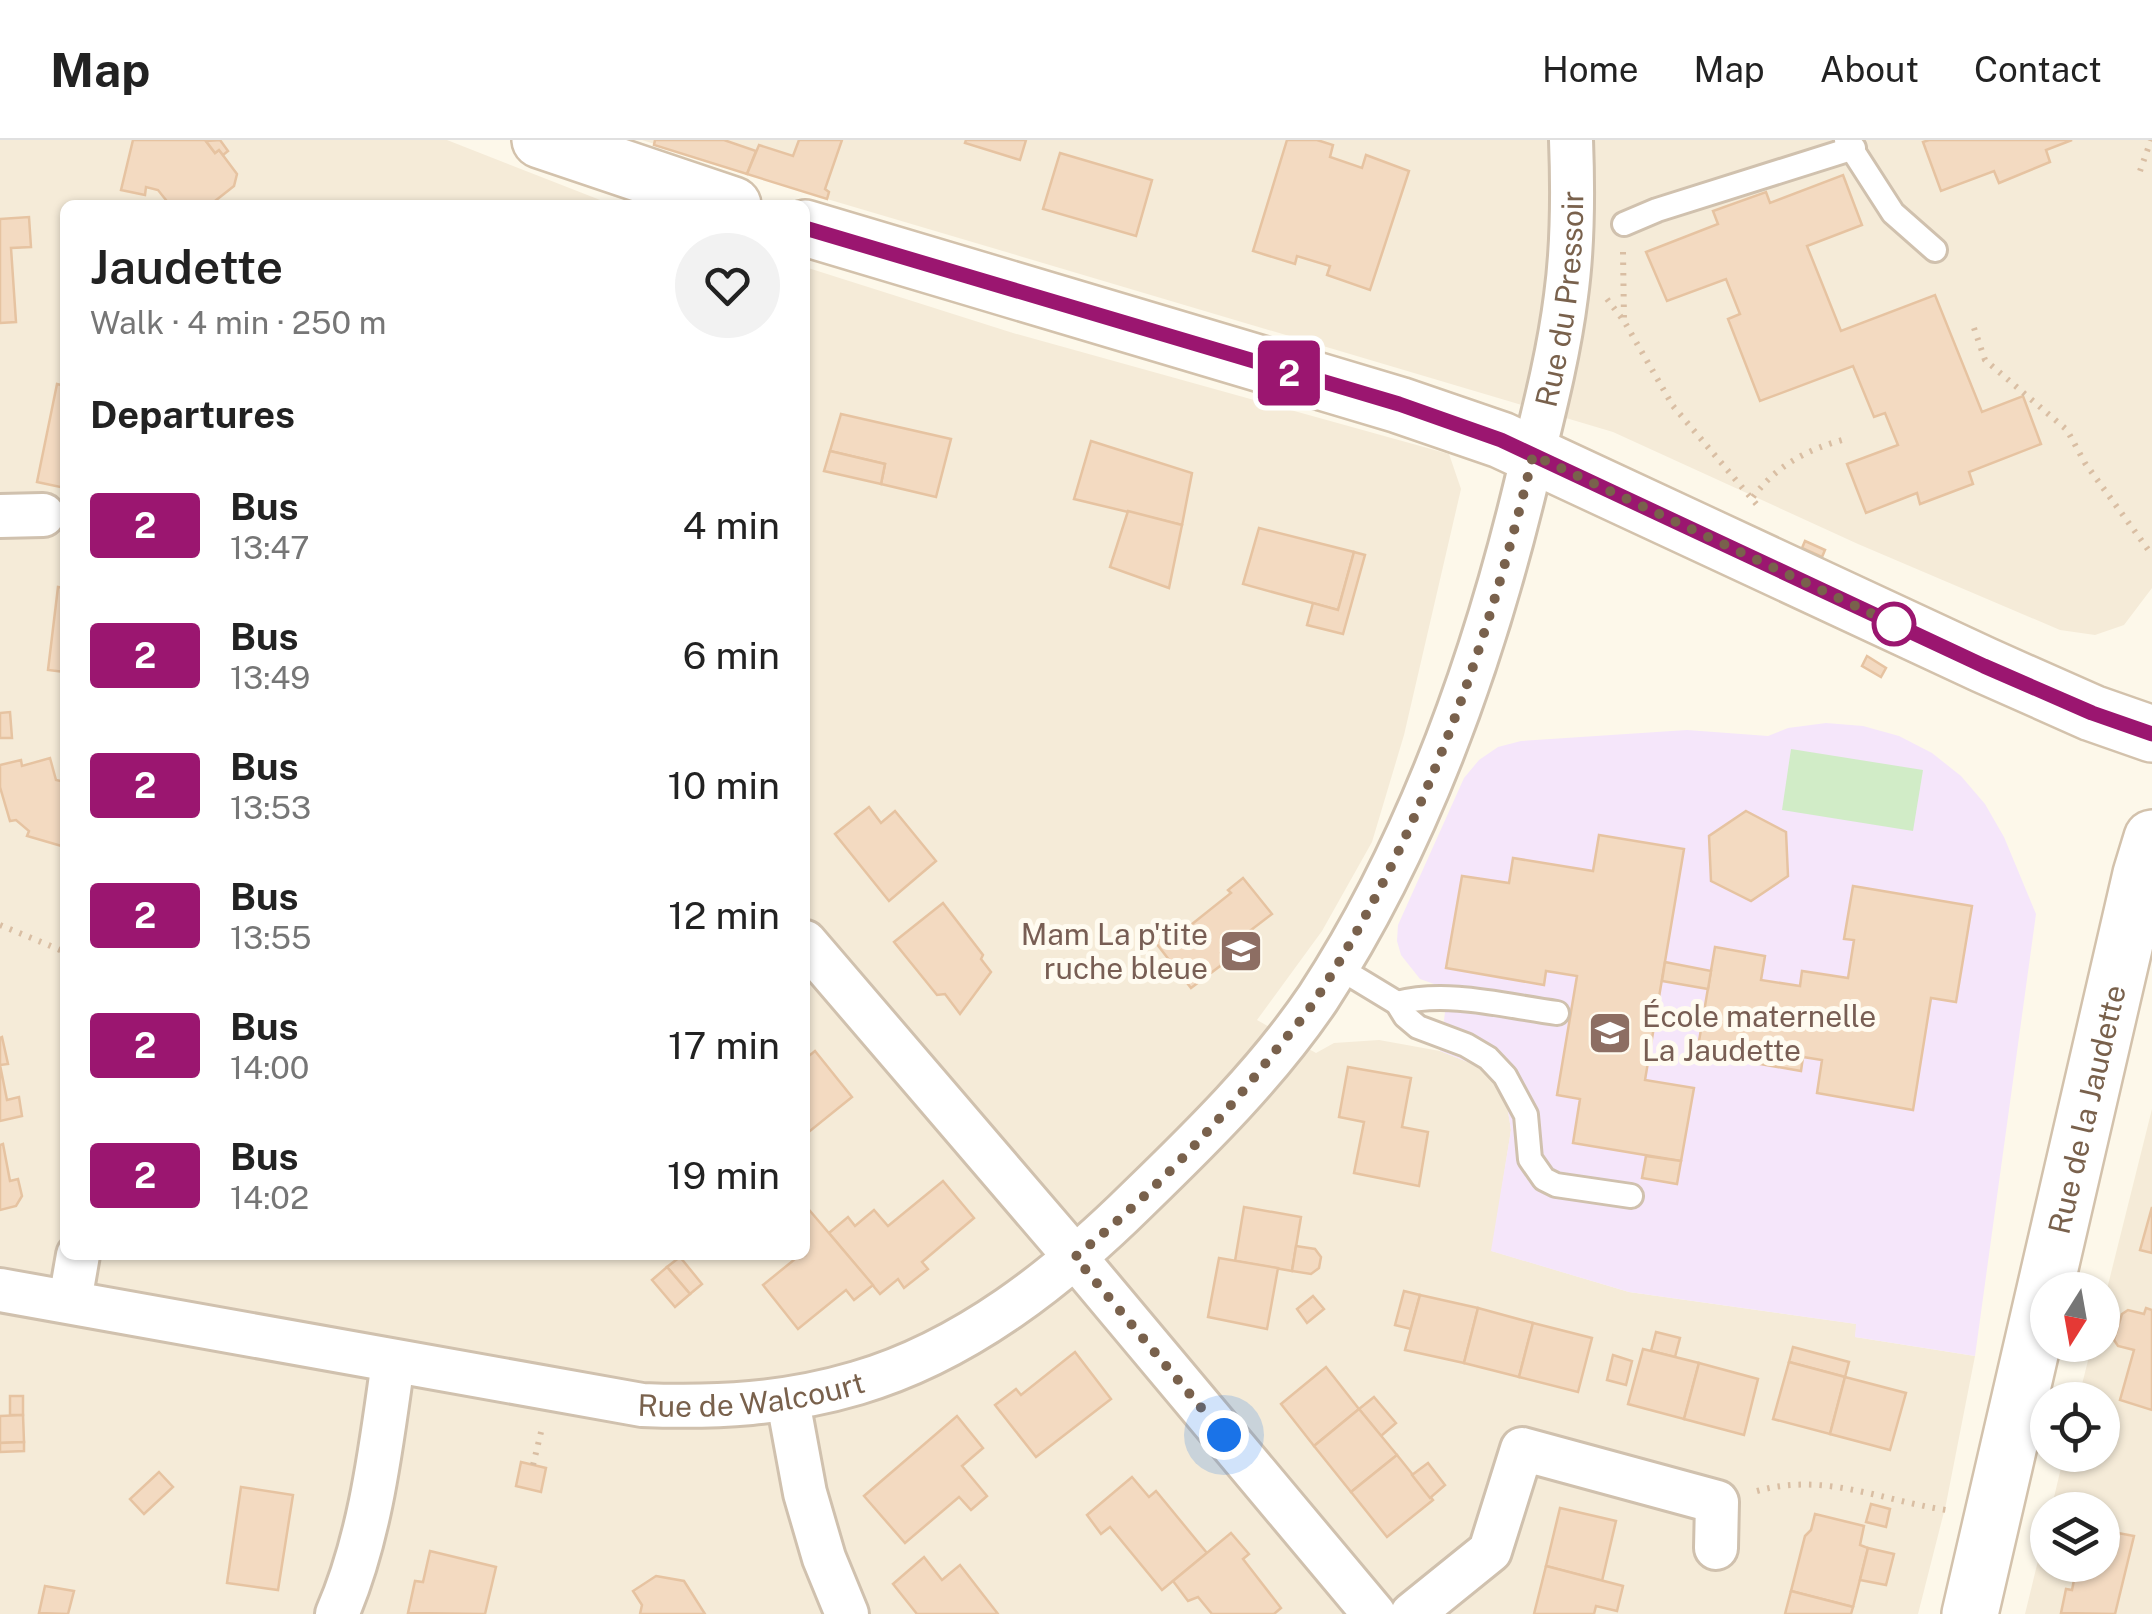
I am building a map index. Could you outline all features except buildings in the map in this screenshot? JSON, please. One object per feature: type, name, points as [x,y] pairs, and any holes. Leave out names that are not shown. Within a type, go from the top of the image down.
[{"type":"street","points":[[540,140],[718,200]]},
{"type":"street","name":"Rue du Pressoir","points":[[1533,455],[1549,393],[1566,296],[1573,204],[1571,140]]},
{"type":"street","points":[[810,229],[1399,404],[1501,440],[1984,666],[2092,713],[2152,734]]},
{"type":"street","name":"Rue de Walcourt","points":[[0,1290],[642,1405],[712,1408],[788,1401],[860,1382],[920,1359],[978,1330],[1075,1257],[1127,1210],[1243,1093],[1316,999],[1396,856],[1460,706],[1497,597],[1533,455]]},
{"type":"street","points":[[0,516],[43,515]]},
{"type":"street","name":"Rue de la Jaudette","points":[[1970,1614],[2152,838]]},
{"type":"street","points":[[813,967],[1075,1257],[1374,1614]]},
{"type":"street","points":[[70,1301],[77,1260]]},
{"type":"street","points":[[336,1614],[351,1582],[366,1518],[393,1362]]},
{"type":"street","points":[[788,1401],[804,1494],[847,1614]]},
{"type":"street","points":[[1412,1614],[1490,1551],[1522,1449],[1718,1502],[1716,1548]]},
{"type":"lane","points":[[1624,224],[1850,144],[1893,214],[1935,250]]},
{"type":"lane","points":[[1336,966],[1398,1003],[1418,1027],[1488,1058],[1505,1076],[1526,1115],[1530,1160],[1544,1179],[1556,1185],[1631,1196]]},
{"type":"lane","points":[[1398,1003],[1422,997],[1447,998],[1557,1013]]},
{"type":"path","points":[[2140,171],[2151,140]]},
{"type":"path","points":[[1624,224],[1624,321]]},
{"type":"path","points":[[1604,296],[1624,321],[1673,406],[1761,511]]},
{"type":"path","points":[[1974,328],[1984,360],[2067,430],[2086,464],[2152,555]]},
{"type":"path","points":[[1753,497],[1797,457],[1846,440]]},
{"type":"path","points":[[0,924],[60,950]]},
{"type":"path","points":[[533,1465],[546,1412]]},
{"type":"path","points":[[1768,1488],[1814,1482],[1952,1511]]},
{"type":"shaded area","points":[[0,140],[447,140],[600,200],[60,200],[60,1260],[810,1260],[810,269],[1013,333],[1449,454],[1461,489],[1404,735],[1372,842],[1322,931],[1257,1020],[1316,1053],[1334,1043],[1379,1040],[1440,1051],[1475,1065],[1497,1084],[1506,1099],[1511,1130],[1492,1251],[1629,1292],[1857,1324],[1855,1337],[1975,1356],[1946,1504],[1918,1614],[0,1614]]},
{"type":"shaded area","points":[[642,140],[2152,140],[2152,588],[2124,625],[2095,635],[2060,630],[1858,544],[1613,432],[827,199]]},
{"type":"shaded area","points":[[1826,723],[1863,726],[1899,736],[1932,753],[1961,776],[1985,804],[2004,837],[2036,914],[1975,1356],[1855,1337],[1856,1324],[1629,1292],[1491,1251],[1511,1130],[1506,1099],[1497,1084],[1475,1065],[1440,1051],[1448,989],[1420,979],[1401,955],[1397,941],[1398,925],[1464,778],[1479,760],[1498,747],[1521,741],[1687,730],[1768,736],[1788,728]]},
{"type":"shaded area","points":[[2152,1109],[2152,1614],[2025,1614],[2033,1582],[2120,1582],[2120,1492],[2055,1492],[2060,1472],[2120,1472],[2120,1382],[2083,1382],[2088,1362],[2120,1362],[2120,1272],[2111,1272]]},
{"type":"green space","points":[[1791,749],[1923,770],[1913,831],[1782,810]]},
{"type":"bus line","name":"2","points":[[810,230],[1399,404],[1501,440],[1984,666],[2092,713],[2152,734]]},
{"type":"place","name":"Mam La p'tite ruche bleue","points":[[1241,951]]},
{"type":"place","name":"École maternelle La Jaudette","points":[[1610,1033]]},
{"type":"route","points":[[1224,1435],[1075,1257],[1180,1159],[1243,1093],[1316,999],[1354,935],[1396,856],[1460,706],[1497,597],[1533,455],[1894,624]]}]
